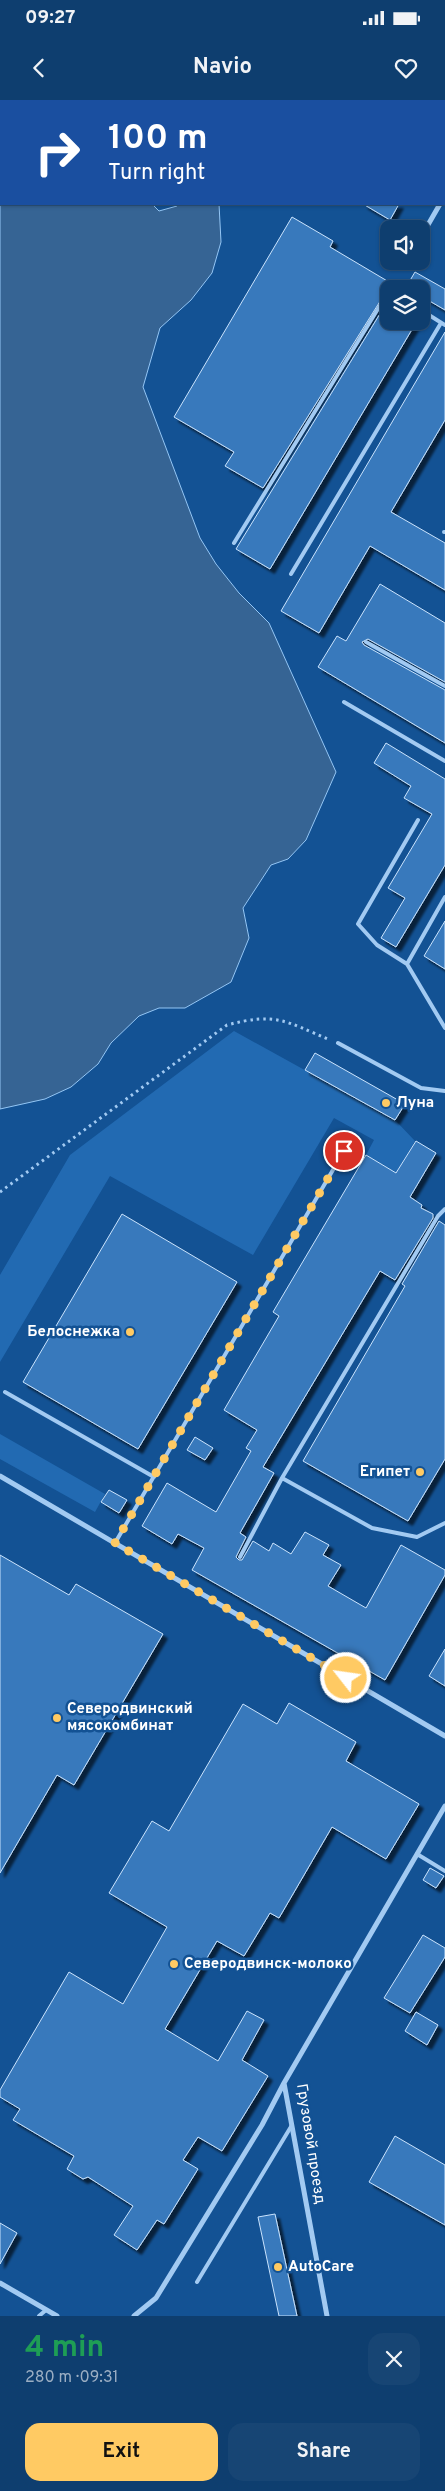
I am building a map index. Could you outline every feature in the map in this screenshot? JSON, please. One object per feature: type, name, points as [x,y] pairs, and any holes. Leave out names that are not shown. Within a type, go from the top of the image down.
[{"type":"street","points":[[430,221],[439,205]]},
{"type":"street","points":[[0,1476],[445,1736]]},
{"type":"street","name":"Грузовой проезд","points":[[327,2316],[284,2083],[445,1806]]},
{"type":"street","points":[[134,2316],[156,2298],[262,2125],[284,2083]]},
{"type":"street","points":[[0,2283],[56,2316]]},
{"type":"lane","points":[[234,543],[380,306]]},
{"type":"lane","points":[[292,574],[443,324],[430,316]]},
{"type":"lane","points":[[366,642],[445,686]]},
{"type":"lane","points":[[344,702],[445,761]]},
{"type":"lane","points":[[418,820],[358,924],[377,945],[408,964],[445,1028]]},
{"type":"lane","points":[[408,964],[445,897]]},
{"type":"lane","points":[[338,1043],[421,1088],[445,1091]]},
{"type":"lane","points":[[115,1543],[344,1151]]},
{"type":"lane","points":[[240,1557],[282,1478],[438,1216],[445,1209]]},
{"type":"lane","points":[[5,1392],[154,1477]]},
{"type":"lane","points":[[282,1478],[372,1528],[417,1537],[445,1523]]},
{"type":"lane","points":[[418,1854],[445,1871]]},
{"type":"lane","points":[[197,2282],[292,2125]]},
{"type":"lane","points":[[39,2316],[46,2310]]},
{"type":"path","points":[[0,1192],[227,1026],[254,1018],[280,1019],[338,1043]]},
{"type":"shaded area","points":[[0,205],[153,205],[159,211],[177,205],[219,205],[221,242],[212,273],[191,300],[160,328],[143,387],[200,538],[216,564],[239,593],[269,623],[336,772],[306,840],[288,859],[271,865],[243,908],[249,938],[231,982],[185,1008],[159,1008],[139,1016],[111,1043],[98,1064],[71,1087],[45,1099],[0,1109]]},
{"type":"shaded area","points":[[234,1031],[395,1120],[415,1141],[396,1173],[366,1155],[374,1140],[334,1118],[253,1255],[110,1176],[0,1362],[0,1275],[70,1155]]},
{"type":"shaded area","points":[[0,1434],[105,1494],[95,1512],[0,1459]]},
{"type":"building","points":[[365,205],[398,205],[390,220]]},
{"type":"building","points":[[292,217],[333,241],[330,247],[386,280],[380,280],[380,301],[263,488],[225,466],[234,452],[174,417]]},
{"type":"building","points":[[415,272],[429,280],[410,280]]},
{"type":"building","points":[[430,280],[445,289],[445,310],[430,301]]},
{"type":"building","points":[[380,314],[380,330],[412,330],[270,569],[236,549]]},
{"type":"building","points":[[445,332],[445,420],[391,512],[445,543],[445,590],[370,546],[319,633],[281,611]]},
{"type":"building","points":[[380,584],[445,623],[445,682],[368,639],[362,642],[364,645],[445,690],[445,743],[318,667],[337,636],[346,641]]},
{"type":"building","points":[[386,743],[445,779],[445,865],[396,947],[381,938],[405,898],[388,888],[432,814],[404,798],[411,786],[374,763]]},
{"type":"building","points":[[445,921],[445,969],[424,956]]},
{"type":"building","points":[[315,1053],[405,1104],[395,1120],[305,1070]]},
{"type":"building","points":[[416,1141],[436,1153],[410,1197],[422,1205],[421,1208],[433,1214],[433,1218],[395,1280],[380,1271],[263,1467],[274,1473],[240,1533],[246,1537],[236,1557],[242,1560],[253,1541],[269,1551],[273,1543],[291,1554],[305,1532],[329,1545],[323,1555],[341,1565],[328,1586],[366,1608],[401,1545],[445,1570],[445,1575],[385,1680],[192,1570],[204,1548],[178,1534],[172,1544],[142,1526],[167,1483],[216,1512],[251,1451],[246,1448],[257,1430],[224,1410],[279,1316],[273,1312],[366,1155],[396,1173]]},
{"type":"building","name":"Белоснежка","points":[[122,1214],[237,1282],[138,1449],[23,1382]]},
{"type":"building","points":[[439,1221],[445,1225],[445,1459],[408,1521],[303,1461],[405,1286],[402,1284]]},
{"type":"building","points":[[195,1437],[213,1448],[205,1460],[187,1450]]},
{"type":"building","points":[[109,1490],[127,1500],[119,1513],[101,1502]]},
{"type":"building","name":"Северодвинский мясокомбинат","points":[[0,1555],[69,1595],[76,1584],[163,1634],[74,1785],[57,1775],[0,1873]]},
{"type":"building","points":[[445,1649],[445,1686],[429,1676]]},
{"type":"building","name":"Северодвинск-молоко","points":[[289,1703],[356,1742],[346,1761],[419,1804],[386,1859],[332,1827],[279,1918],[270,1913],[244,1956],[217,1941],[165,2029],[218,2061],[247,2011],[264,2020],[242,2060],[268,2076],[222,2151],[198,2137],[183,2160],[198,2169],[164,2224],[157,2220],[137,2250],[114,2235],[133,2206],[88,2177],[83,2179],[67,2169],[74,2156],[13,2120],[20,2109],[0,2097],[0,2090],[69,1972],[123,2004],[167,1927],[109,1893],[152,1821],[169,1831],[243,1704],[277,1724]]},
{"type":"building","points":[[430,1868],[444,1876],[436,1888],[423,1880]]},
{"type":"building","points":[[423,1935],[445,1948],[445,1957],[410,2013],[384,1998]]},
{"type":"building","points":[[416,2012],[438,2025],[427,2045],[405,2031]]},
{"type":"building","points":[[395,2136],[445,2165],[445,2225],[369,2182]]},
{"type":"building","name":"AutoCare","points":[[275,2214],[297,2316],[279,2316],[258,2217]]},
{"type":"building","points":[[0,2223],[17,2233],[0,2264]]},
{"type":"place","name":"Луна","points":[[386,1103]]},
{"type":"place","name":"Белоснежка","points":[[130,1332]]},
{"type":"place","name":"Египет","points":[[420,1472]]},
{"type":"place","name":"Северодвинский мясокомбинат","points":[[57,1718]]},
{"type":"place","name":"Северодвинск-молоко","points":[[174,1964]]},
{"type":"place","name":"AutoCare","points":[[278,2267]]},
{"type":"route","points":[[344,1151],[115,1543],[346,1678]]}]
